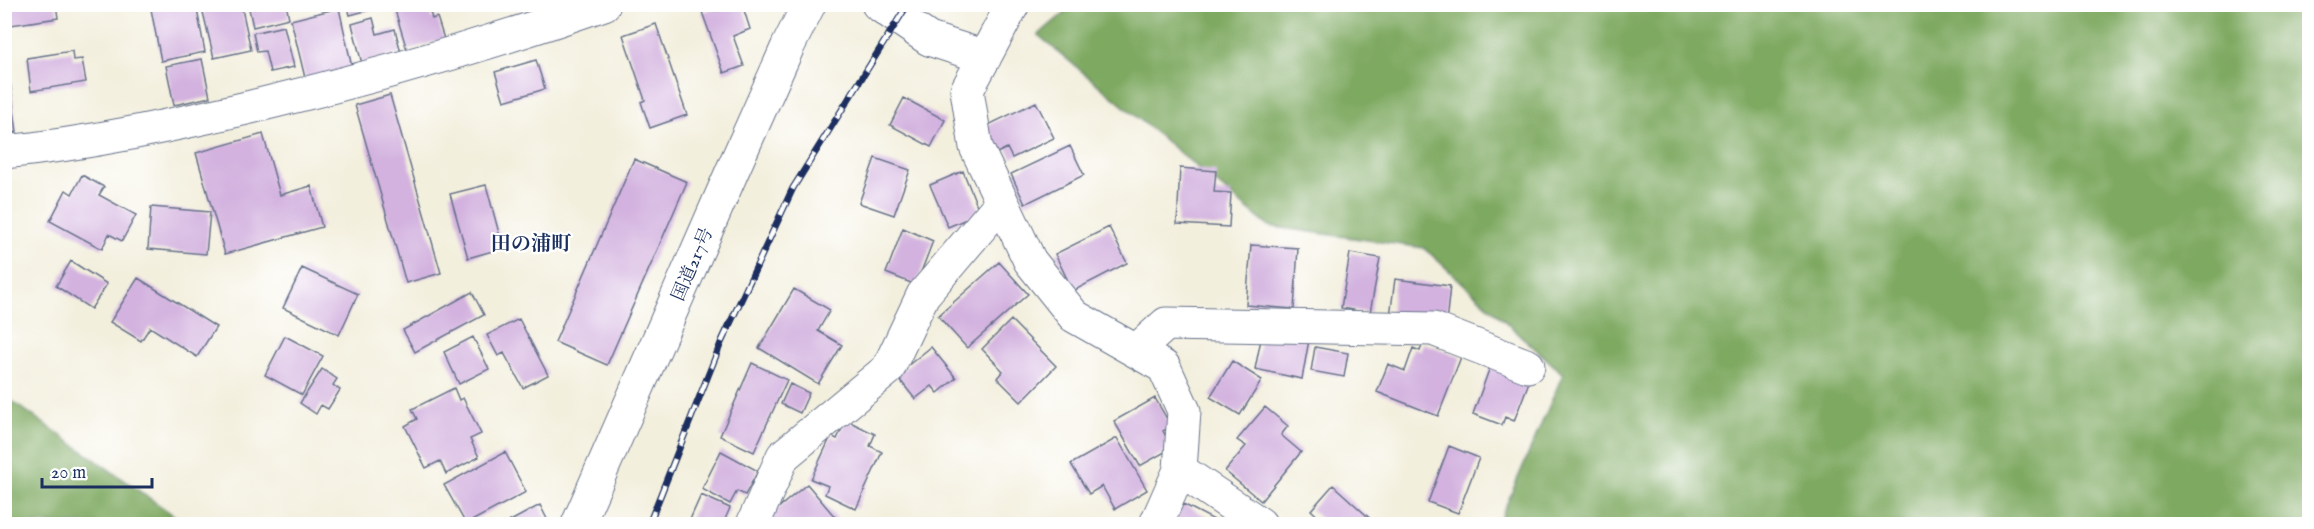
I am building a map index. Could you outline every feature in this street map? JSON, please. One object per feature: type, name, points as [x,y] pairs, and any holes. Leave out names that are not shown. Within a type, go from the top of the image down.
[{"type":"main road","points":[[4,152],[107,139],[267,103],[411,67],[604,4]]},
{"type":"main road","name":"国道217号","points":[[578,525],[738,157],[809,4]]},
{"type":"main road","points":[[878,4],[929,39],[985,57]]},
{"type":"main road","points":[[1013,4],[967,90],[976,147],[1030,261],[1074,316],[1164,367],[1184,411],[1180,470],[1156,525]]},
{"type":"main road","points":[[753,525],[783,456],[888,369],[923,295],[1002,202]]},
{"type":"main road","points":[[1136,351],[1166,324],[1432,329],[1528,366]]},
{"type":"main road","points":[[1180,470],[1260,525]]},
{"type":"green space","points":[[1075,4],[2309,5],[2309,524],[1498,524],[1563,374],[1424,248],[1268,226],[1038,35]]},
{"type":"green space","points":[[5,396],[186,524],[5,524]]},
{"type":"building","points":[[4,4],[56,4],[58,18],[4,26]]},
{"type":"building","points":[[150,4],[196,4],[205,52],[161,61]]},
{"type":"building","points":[[201,4],[241,4],[251,50],[214,58]]},
{"type":"building","points":[[248,4],[286,4],[289,18],[253,27]]},
{"type":"building","points":[[347,4],[388,4],[388,5],[350,15]]},
{"type":"building","points":[[413,4],[428,4],[432,19],[437,17],[444,39],[407,50],[395,10]]},
{"type":"building","points":[[724,4],[742,4],[750,29],[733,36],[744,66],[724,73],[702,12]]},
{"type":"building","points":[[339,8],[353,72],[306,82],[291,20]]},
{"type":"building","points":[[373,18],[377,34],[395,29],[401,53],[362,64],[352,24]]},
{"type":"building","points":[[656,24],[687,115],[650,128],[641,102],[645,100],[623,35]]},
{"type":"building","points":[[284,26],[294,67],[270,72],[265,51],[257,52],[253,33]]},
{"type":"building","points":[[72,51],[73,60],[82,59],[86,82],[31,91],[27,58]]},
{"type":"building","points":[[202,59],[210,97],[174,105],[166,66]]},
{"type":"building","points":[[536,60],[545,89],[504,101],[495,72]]},
{"type":"building","points":[[4,74],[9,74],[17,132],[4,134]]},
{"type":"building","points":[[390,95],[441,273],[406,283],[355,105]]},
{"type":"building","points":[[904,98],[945,120],[931,147],[890,125]]},
{"type":"building","points":[[1036,102],[1054,138],[1012,158],[1007,148],[997,153],[984,127]]},
{"type":"building","points":[[263,134],[280,195],[311,186],[322,227],[225,254],[196,153]]},
{"type":"building","points":[[1070,146],[1084,175],[1025,204],[1011,174]]},
{"type":"building","points":[[875,158],[910,170],[894,215],[859,203]]},
{"type":"building","points":[[634,159],[687,182],[607,365],[555,342]]},
{"type":"building","points":[[1180,168],[1216,171],[1214,192],[1231,193],[1229,227],[1177,224]]},
{"type":"building","points":[[963,171],[980,213],[948,227],[930,185]]},
{"type":"building","points":[[82,175],[104,187],[99,195],[136,215],[122,241],[109,234],[102,249],[50,221],[66,190],[72,194]]},
{"type":"building","points":[[5,182],[8,182],[11,216],[5,228]]},
{"type":"building","points":[[486,185],[503,248],[468,258],[450,194]]},
{"type":"building","points":[[151,207],[210,212],[206,254],[148,249]]},
{"type":"building","points":[[1109,227],[1127,263],[1073,291],[1055,254]]},
{"type":"building","points":[[903,228],[933,241],[916,285],[886,273]]},
{"type":"building","points":[[1251,245],[1298,248],[1294,309],[1246,305]]},
{"type":"building","points":[[1350,253],[1380,258],[1370,313],[1341,308]]},
{"type":"building","points":[[71,261],[107,284],[91,309],[56,286]]},
{"type":"building","points":[[999,262],[1028,294],[967,348],[938,316]]},
{"type":"building","points":[[302,268],[358,294],[339,335],[283,308]]},
{"type":"building","points":[[138,278],[216,327],[197,357],[150,327],[141,341],[110,322]]},
{"type":"building","points":[[1395,279],[1450,286],[1446,323],[1390,316]]},
{"type":"building","points":[[794,289],[830,310],[818,331],[842,345],[818,384],[759,348]]},
{"type":"building","points":[[472,292],[484,315],[415,352],[403,330]]},
{"type":"building","points":[[519,319],[548,375],[523,388],[504,353],[498,356],[487,335]]},
{"type":"building","points":[[1011,320],[1056,366],[1021,402],[997,378],[1003,371],[982,349]]},
{"type":"building","points":[[1262,334],[1309,340],[1302,379],[1255,369]]},
{"type":"building","points":[[285,336],[323,356],[302,395],[265,375]]},
{"type":"building","points":[[473,337],[489,369],[459,384],[444,352]]},
{"type":"building","points":[[1423,343],[1461,357],[1438,416],[1377,392],[1388,364],[1405,371],[1413,348],[1420,351]]},
{"type":"building","points":[[931,347],[956,378],[938,393],[932,386],[915,399],[896,375]]},
{"type":"building","points":[[1315,347],[1348,353],[1344,377],[1311,371]]},
{"type":"building","points":[[1232,361],[1262,380],[1240,415],[1210,397]]},
{"type":"building","points":[[752,363],[787,380],[754,452],[720,436]]},
{"type":"building","points":[[1490,367],[1529,382],[1514,421],[1505,417],[1502,425],[1473,414]]},
{"type":"building","points":[[322,369],[337,379],[333,385],[340,390],[328,409],[321,405],[316,414],[300,403]]},
{"type":"building","points":[[790,384],[809,393],[800,413],[781,404]]},
{"type":"building","points":[[454,388],[459,400],[463,398],[481,434],[470,439],[479,457],[446,474],[440,461],[426,468],[405,426],[417,419],[412,409]]},
{"type":"building","points":[[1155,398],[1171,426],[1163,431],[1172,448],[1140,466],[1114,421]]},
{"type":"building","points":[[1265,407],[1288,426],[1281,435],[1301,452],[1261,501],[1225,471],[1246,446],[1237,440]]},
{"type":"building","points":[[846,420],[875,434],[870,446],[882,452],[856,509],[825,494],[828,486],[811,479],[831,436],[837,439]]},
{"type":"building","points":[[1117,438],[1147,490],[1115,509],[1102,486],[1089,494],[1071,464]]},
{"type":"building","points":[[1449,446],[1479,458],[1458,513],[1428,502]]},
{"type":"building","points":[[721,451],[758,471],[745,495],[737,491],[730,504],[702,489]]},
{"type":"building","points":[[505,452],[526,492],[466,524],[444,485]]},
{"type":"building","points":[[807,484],[841,524],[769,524],[765,519]]},
{"type":"building","points":[[1333,485],[1376,524],[1326,524],[1311,510]]},
{"type":"building","points":[[701,495],[730,508],[723,524],[688,524]]},
{"type":"building","points":[[1183,504],[1218,522],[1217,524],[1173,524]]},
{"type":"building","points":[[540,505],[549,523],[505,524]]},
{"type":"railway","points":[[649,524],[721,343],[793,188],[908,4]]},
{"type":"district","name":"田の浦町","points":[[531,243]]}]
